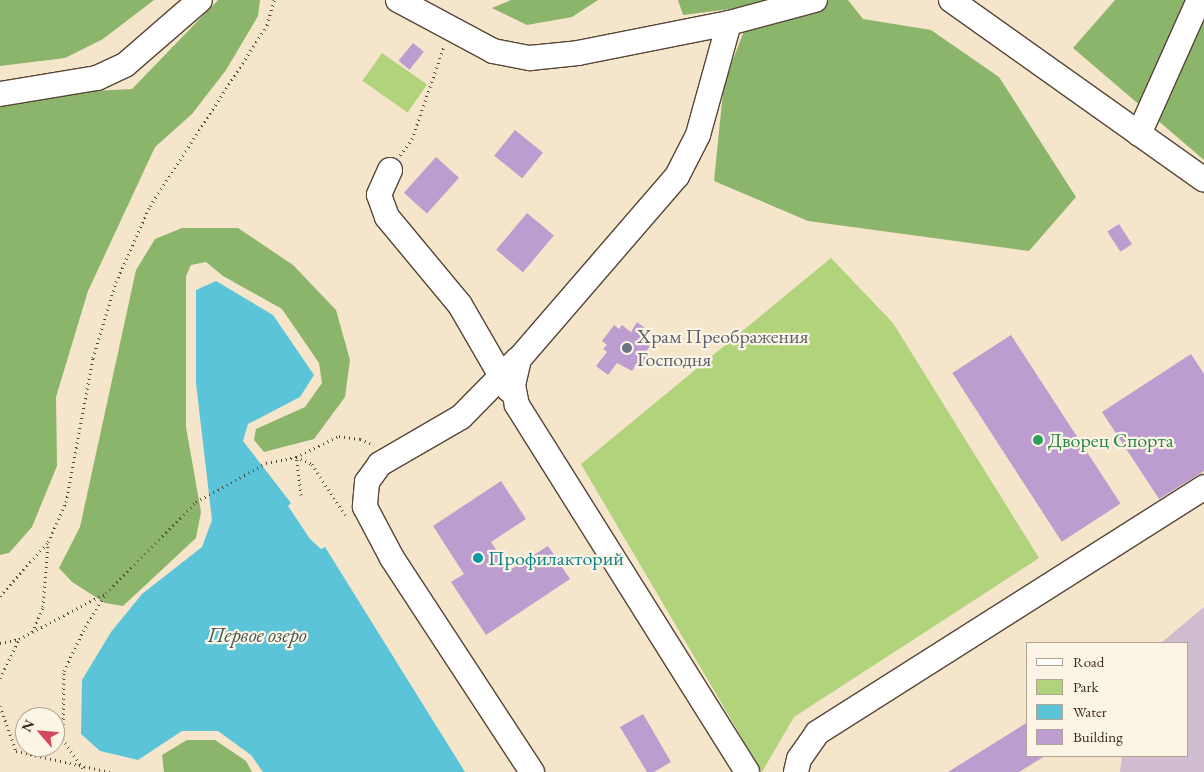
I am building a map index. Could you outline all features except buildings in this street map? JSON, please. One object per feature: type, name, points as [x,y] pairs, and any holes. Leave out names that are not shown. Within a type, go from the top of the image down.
[{"type":"street","points":[[0,94],[97,78],[118,68],[162,36],[200,0]]},
{"type":"street","points":[[398,0],[493,51],[530,58],[578,53],[729,23],[815,0]]},
{"type":"street","points":[[951,0],[1204,180]]},
{"type":"street","points":[[1140,134],[1199,0]]},
{"type":"street","points":[[532,772],[392,558],[365,507],[367,482],[380,464],[461,417],[502,378],[677,176],[698,135],[729,23]]},
{"type":"street","points":[[390,170],[379,195],[387,217],[460,305],[517,404],[747,772]]},
{"type":"street","points":[[517,404],[513,385],[519,358]]},
{"type":"street","points":[[796,772],[800,759],[817,733],[1204,487]]},
{"type":"path","points":[[0,596],[48,542],[66,502],[94,358],[116,282],[150,206],[267,25],[274,0]]},
{"type":"path","points":[[390,170],[412,139],[450,28]]},
{"type":"path","points":[[83,768],[63,739],[64,671],[83,631],[106,593],[196,502],[266,463],[296,457],[338,436],[360,438],[395,454]]},
{"type":"path","points":[[296,457],[301,495]]},
{"type":"path","points":[[296,457],[312,464],[350,521]]},
{"type":"path","points":[[31,633],[43,607],[48,542]]},
{"type":"path","points":[[0,643],[20,639],[106,593]]},
{"type":"path","points":[[0,678],[20,639]]},
{"type":"path","points":[[0,706],[16,752],[83,768],[110,772]]},
{"type":"shaded area","points":[[1204,607],[1204,772],[1120,772],[1122,757],[1189,757],[1189,642],[1162,642]]},
{"type":"green space","points":[[0,0],[154,0],[103,39],[65,58],[0,66]]},
{"type":"green space","points":[[218,0],[260,0],[258,16],[226,70],[192,114],[155,147],[88,291],[56,397],[57,466],[32,527],[9,553],[0,555],[0,107],[72,92],[132,89]]},
{"type":"green space","points":[[511,0],[598,0],[572,17],[527,25],[492,8]]},
{"type":"green space","points":[[678,0],[848,0],[863,19],[931,30],[999,77],[1076,197],[1029,251],[808,221],[714,181],[724,82],[754,6],[683,15]]},
{"type":"green space","points":[[1115,0],[1204,0],[1204,160],[1073,48]]},
{"type":"green space","points":[[382,53],[427,85],[408,112],[362,81]]},
{"type":"green space","points":[[182,228],[238,228],[293,265],[336,310],[350,360],[345,397],[314,439],[264,452],[254,440],[256,429],[305,407],[322,383],[319,363],[282,309],[223,276],[206,262],[191,265],[186,276],[186,427],[201,512],[196,538],[123,606],[105,603],[72,582],[59,568],[80,527],[136,270],[155,239]]},
{"type":"green space","points":[[831,258],[893,323],[1039,558],[794,717],[762,772],[581,464]]},
{"type":"green space","points":[[187,740],[215,740],[246,761],[252,772],[164,772],[162,755]]},
{"type":"water","name":"Первое озеро","points":[[216,281],[273,315],[314,375],[300,397],[248,424],[243,441],[291,503],[288,506],[310,539],[321,549],[325,547],[465,772],[263,772],[251,755],[218,731],[182,731],[138,760],[100,751],[81,734],[82,680],[111,632],[142,594],[202,547],[212,520],[196,383],[196,290]]},
{"type":"place","name":"Храм Преображения Господня","points":[[627,348]]},
{"type":"place","name":"Дворец Спорта","points":[[1038,440]]},
{"type":"place","name":"Профилакторий","points":[[478,558]]}]
